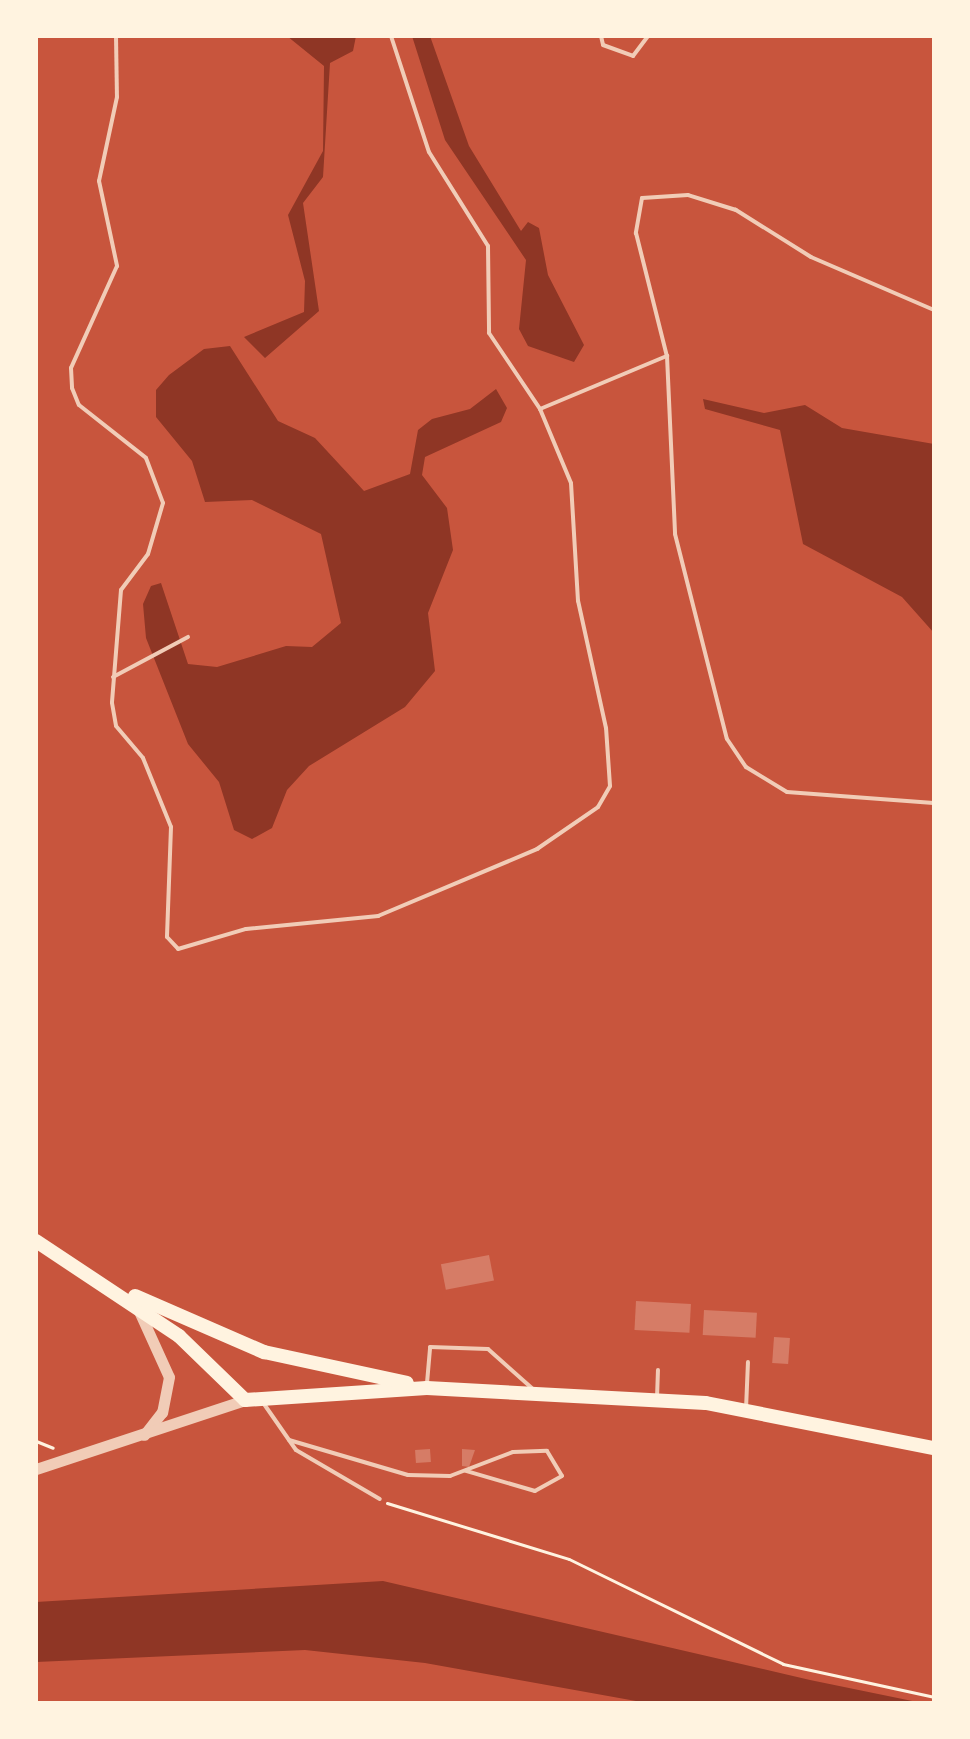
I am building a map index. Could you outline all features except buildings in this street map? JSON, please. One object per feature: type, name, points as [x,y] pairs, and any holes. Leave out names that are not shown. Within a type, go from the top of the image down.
[{"type":"main road","points":[[36,1241],[135,1303],[245,1400],[427,1388],[657,1400],[746,1411],[934,1448]]},
{"type":"main road","points":[[104,1283],[264,1352],[427,1388]]},
{"type":"street","points":[[135,1303],[169,1377],[162,1412],[143,1435]]},
{"type":"street","points":[[36,1469],[245,1400]]},
{"type":"lane","points":[[116,36],[117,97],[99,181],[117,266],[71,368],[72,388],[79,405],[146,458],[163,503],[148,554],[121,590],[113,677],[116,726],[143,758],[171,827],[167,937],[178,949],[246,929],[378,916],[537,849],[598,807],[610,786],[606,728],[578,601],[571,483],[540,409],[489,333],[488,246],[429,152],[391,36]]},
{"type":"lane","points":[[601,36],[603,45],[633,56],[648,36]]},
{"type":"lane","points":[[934,310],[811,257],[736,210],[688,195],[642,198],[636,233],[667,356],[675,534],[727,739],[746,767],[787,792],[934,803]]},
{"type":"lane","points":[[540,409],[667,356]]},
{"type":"lane","points":[[113,677],[188,637]]},
{"type":"lane","points":[[427,1388],[430,1347],[488,1349],[539,1394]]},
{"type":"lane","points":[[746,1411],[748,1362]]},
{"type":"lane","points":[[657,1400],[658,1370]]},
{"type":"lane","points":[[261,1398],[289,1440],[380,1499]]},
{"type":"lane","points":[[289,1440],[408,1475],[466,1471],[531,1450],[547,1451],[562,1476],[535,1491],[466,1471]]},
{"type":"path","points":[[380,1499],[569,1559],[783,1664],[934,1697]]},
{"type":"shaded area","points":[[287,36],[356,36],[353,51],[330,63],[323,177],[303,203],[319,311],[265,358],[244,337],[304,312],[305,281],[288,215],[323,151],[324,66]]},
{"type":"shaded area","points":[[412,36],[430,36],[469,146],[521,231],[528,222],[539,228],[548,275],[584,345],[574,362],[528,346],[519,329],[526,260],[445,140]]},
{"type":"shaded area","points":[[230,346],[278,421],[315,438],[364,491],[410,474],[418,430],[432,419],[470,409],[496,389],[507,408],[501,422],[425,457],[422,475],[447,508],[453,550],[428,613],[435,671],[405,707],[309,766],[287,790],[272,828],[252,839],[234,830],[219,782],[188,744],[146,638],[143,604],[151,586],[161,583],[188,664],[217,667],[286,646],[312,647],[341,623],[321,534],[252,500],[205,502],[192,461],[156,417],[156,390],[169,375],[204,349]]},
{"type":"shaded area","points":[[703,399],[764,413],[805,405],[842,428],[934,444],[934,633],[902,597],[803,544],[780,430],[705,409]]},
{"type":"shaded area","points":[[383,1581],[922,1703],[647,1703],[425,1663],[305,1650],[36,1662],[36,1602]]}]
